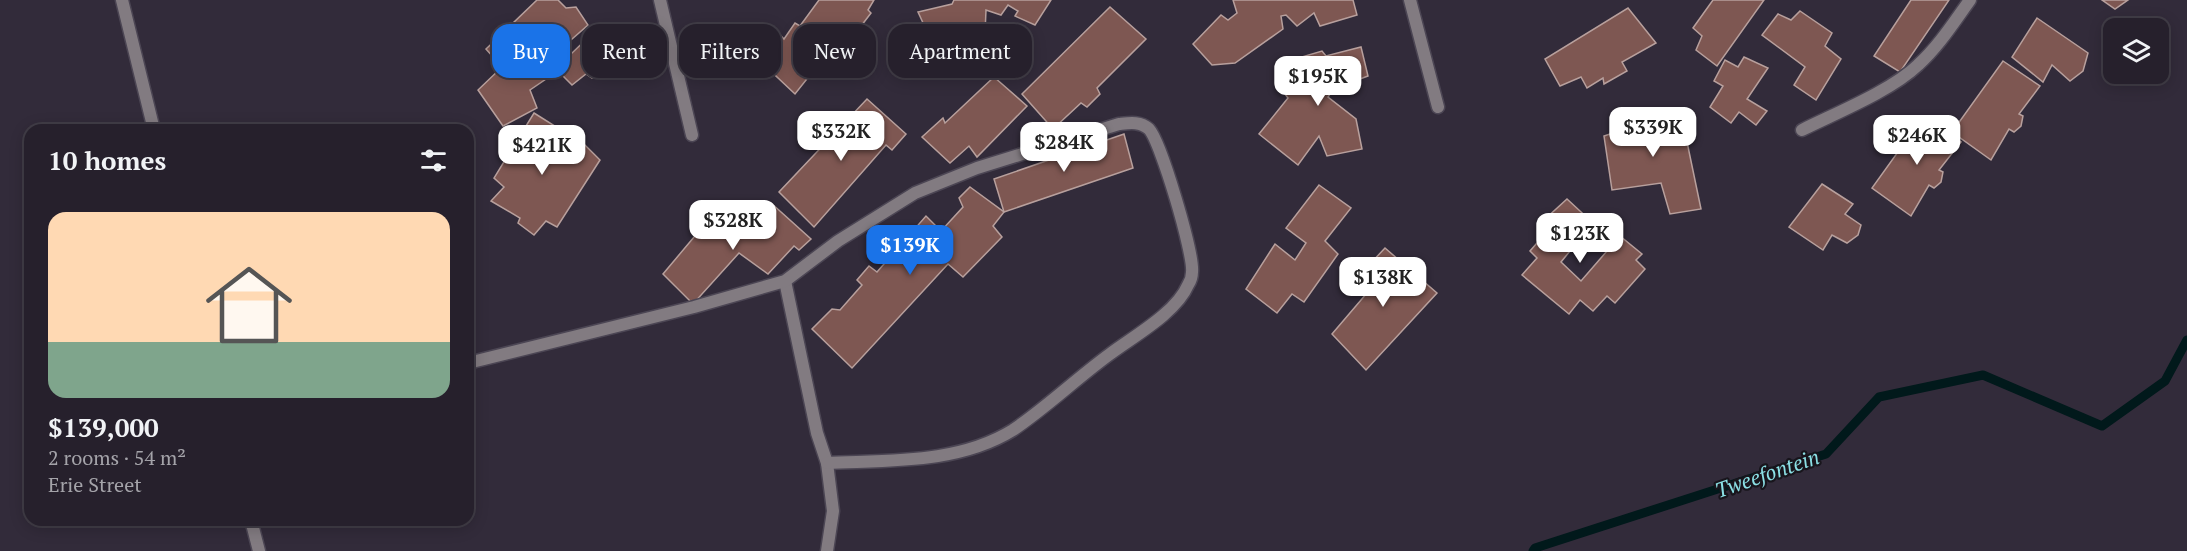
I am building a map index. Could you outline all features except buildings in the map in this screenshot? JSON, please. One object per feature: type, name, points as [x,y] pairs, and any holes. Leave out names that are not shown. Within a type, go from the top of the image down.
[{"type":"street","points":[[122,0],[153,124]]},
{"type":"street","points":[[660,0],[692,135]]},
{"type":"street","points":[[1410,0],[1438,107]]},
{"type":"street","points":[[1802,130],[1897,82],[1935,48],[1970,0]]},
{"type":"street","points":[[474,362],[694,307],[785,280],[838,241],[915,193],[977,168],[1119,124],[1133,122],[1143,124],[1151,131],[1171,180],[1190,255],[1192,272],[1188,286],[1178,301],[1161,317],[1012,430],[987,444],[962,452],[917,459],[827,463]]},
{"type":"street","points":[[785,280],[817,433],[827,463],[832,511],[827,551]]},
{"type":"street","points":[[253,526],[259,551]]},
{"type":"waterway","name":"Tweefontein","points":[[1533,551],[1535,548],[1826,454],[1879,397],[1983,375],[2102,426],[2165,381],[2187,340]]}]
